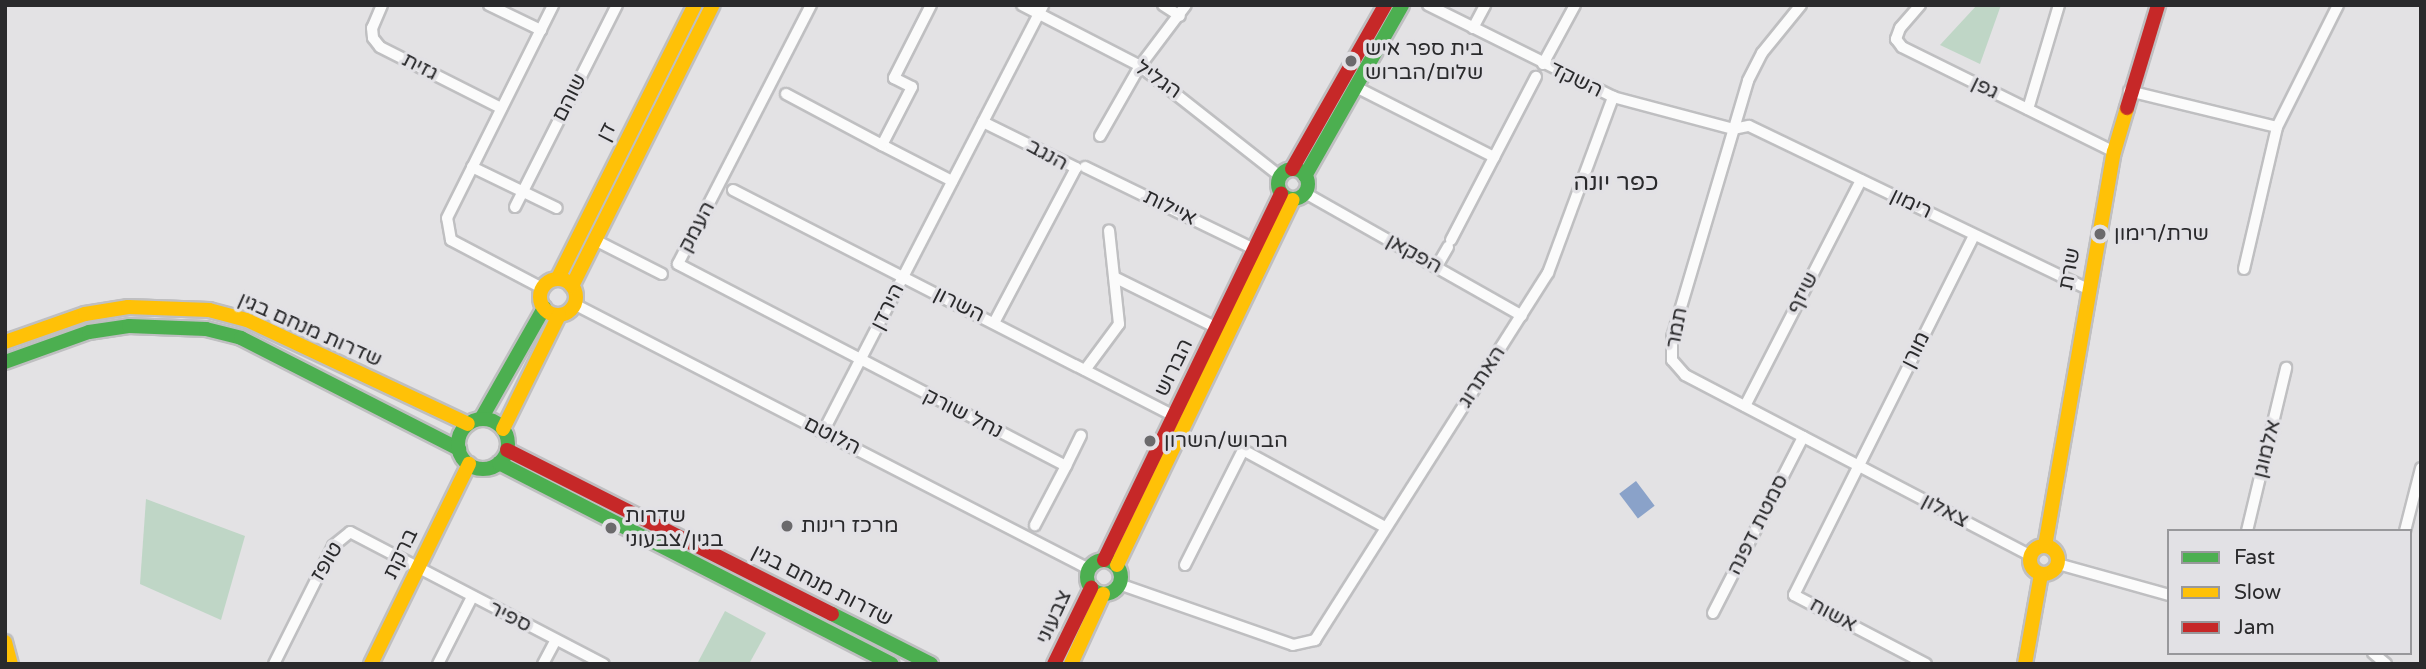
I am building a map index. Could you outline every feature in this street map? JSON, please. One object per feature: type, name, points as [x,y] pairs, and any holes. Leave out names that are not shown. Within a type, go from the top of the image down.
[{"type":"street","name":"גזית","points":[[383,5],[372,28],[373,38],[380,47],[501,108]]},
{"type":"street","points":[[489,5],[541,30]]},
{"type":"street","points":[[542,288],[451,240],[447,218],[553,5]]},
{"type":"street","name":"שוהם","points":[[515,207],[617,5]]},
{"type":"street","name":"דן","points":[[558,278],[695,5]]},
{"type":"street","name":"דן","points":[[572,286],[713,5]]},
{"type":"street","name":"העמק","points":[[811,5],[678,264],[860,360]]},
{"type":"street","points":[[882,145],[912,87],[894,78],[931,5]]},
{"type":"street","name":"הגליל","points":[[1022,5],[1041,10],[1140,66],[1292,174]]},
{"type":"street","points":[[1163,5],[1180,16]]},
{"type":"street","points":[[1100,136],[1140,66],[1186,5]]},
{"type":"street","points":[[1293,195],[1292,174],[1385,5]]},
{"type":"street","points":[[1293,195],[1292,174],[1356,87],[1402,5]]},
{"type":"street","name":"השקד","points":[[1428,5],[1613,97],[1733,129]]},
{"type":"street","points":[[1473,28],[1485,5]]},
{"type":"street","points":[[1543,64],[1575,5]]},
{"type":"street","name":"תמר","points":[[1801,5],[1762,53],[1733,129],[1670,349],[1672,360],[1685,375],[1858,466]]},
{"type":"street","name":"גפן","points":[[1920,5],[1900,28],[1896,39],[1902,47],[2115,152]]},
{"type":"street","points":[[2028,108],[2059,5]]},
{"type":"street","name":"שרת","points":[[2045,546],[2087,289],[2115,152],[2129,91],[2158,5]]},
{"type":"street","points":[[2244,270],[2277,127],[2338,5]]},
{"type":"street","points":[[983,122],[1041,10]]},
{"type":"street","points":[[1437,267],[1536,78]]},
{"type":"street","points":[[1356,87],[1494,157]]},
{"type":"street","points":[[2129,91],[2277,127]]},
{"type":"street","points":[[786,94],[953,181]]},
{"type":"street","name":"האתרוג","points":[[1119,584],[1293,645],[1315,640],[1383,526],[1522,316],[1569,224],[1613,97]]},
{"type":"street","name":"הירדן","points":[[823,432],[983,122]]},
{"type":"street","name":"הנגב","points":[[983,122],[1076,168],[994,323]]},
{"type":"street","name":"רימון","points":[[1733,129],[1749,127],[2087,289]]},
{"type":"street","points":[[471,167],[557,208]]},
{"type":"street","name":"איילות","points":[[1085,167],[1254,249]]},
{"type":"street","name":"שיזף","points":[[1745,406],[1861,180]]},
{"type":"street","name":"השרון","points":[[733,190],[1180,419]]},
{"type":"street","name":"הפקאן","points":[[1293,195],[1437,267],[1522,316]]},
{"type":"street","name":"הברוש","points":[[1180,419],[1217,328],[1254,249],[1293,195]]},
{"type":"street","name":"הברוש","points":[[1110,562],[1293,195]]},
{"type":"street","points":[[1085,370],[1119,324],[1109,231]]},
{"type":"street","name":"מורן","points":[[1858,466],[1974,235]]},
{"type":"street","points":[[595,240],[662,274]]},
{"type":"street","points":[[1114,277],[1217,328]]},
{"type":"street","points":[[558,278],[572,286],[574,304],[559,315],[508,411],[503,429],[507,450],[499,463],[484,469],[469,464],[459,449],[460,435],[474,421],[544,309],[542,288],[558,278]]},
{"type":"street","name":"הלוטם","points":[[574,304],[1089,569]]},
{"type":"street","name":"שדרות מנחם בגין","points":[[5,342],[85,314],[128,307],[209,310],[247,320],[474,421]]},
{"type":"street","points":[[544,309],[559,315]]},
{"type":"street","name":"שדרות מנחם בגין","points":[[5,362],[103,330],[164,325],[206,329],[241,338],[459,449]]},
{"type":"street","name":"נחל שורק","points":[[860,360],[1066,466]]},
{"type":"street","name":"אלמוגן","points":[[2247,529],[2286,368]]},
{"type":"street","points":[[474,421],[503,429]]},
{"type":"street","points":[[1035,525],[1081,435]]},
{"type":"street","name":"סמטת דפנה","points":[[1713,613],[1803,437]]},
{"type":"street","name":"שדרות מנחם בגין","points":[[507,450],[931,664]]},
{"type":"street","points":[[1185,565],[1243,450],[1383,526]]},
{"type":"street","name":"שדרות מנחם בגין","points":[[499,463],[892,664]]},
{"type":"street","name":"ברקת","points":[[371,664],[469,464]]},
{"type":"street","name":"צאלון","points":[[1858,466],[2031,555]]},
{"type":"street","name":"אשוח","points":[[1858,466],[1794,595],[1926,664]]},
{"type":"street","points":[[2406,529],[2417,502],[2421,468]]},
{"type":"street","name":"טופז","points":[[274,664],[340,537],[350,532],[416,569]]},
{"type":"street","points":[[2045,546],[2054,550],[2058,564],[2050,573],[2041,574],[2031,565],[2031,555],[2045,546]]},
{"type":"street","points":[[1110,562],[1119,584],[1097,591],[1089,569],[1110,562]]},
{"type":"street","points":[[2058,564],[2167,594]]},
{"type":"street","name":"ספיר","points":[[416,569],[604,664]]},
{"type":"street","points":[[2025,664],[2041,574]]},
{"type":"street","name":"צבעוני","points":[[1054,664],[1097,591]]},
{"type":"street","name":"צבעוני","points":[[1071,664],[1097,591]]},
{"type":"street","points":[[438,664],[472,597]]},
{"type":"street","points":[[543,664],[556,639]]},
{"type":"street","points":[[5,642],[11,664]]},
{"type":"green space","points":[[1977,5],[2001,5],[1980,64],[1940,45]]},
{"type":"green space","points":[[146,499],[245,536],[221,620],[140,584]]},
{"type":"green space","points":[[725,611],[766,633],[749,664],[697,664]]},
{"type":"water","points":[[1636,481],[1655,506],[1638,518],[1619,494]]},
{"type":"traffic: fast","points":[[1305,176],[1402,5]]},
{"type":"traffic: fast","points":[[1293,169],[1304,173],[1308,184],[1304,195],[1293,199],[1282,195],[1278,184],[1282,173],[1293,169]]},
{"type":"traffic: fast","points":[[481,419],[544,308]]},
{"type":"traffic: fast","points":[[5,362],[89,332],[129,326],[206,329],[241,338],[459,449]]},
{"type":"traffic: fast","points":[[483,419],[501,426],[508,444],[501,462],[483,469],[465,462],[458,444],[465,426],[483,419]]},
{"type":"traffic: fast","points":[[499,463],[892,664]]},
{"type":"traffic: fast","points":[[1104,560],[1116,565],[1121,577],[1116,589],[1104,594],[1092,589],[1087,577],[1092,565],[1104,560]]},
{"type":"traffic: fast","points":[[832,614],[931,664]]},
{"type":"traffic: slow","points":[[558,278],[695,5]]},
{"type":"traffic: slow","points":[[572,286],[713,5]]},
{"type":"traffic: slow","points":[[2045,546],[2114,152],[2127,108]]},
{"type":"traffic: slow","points":[[1117,565],[1293,200]]},
{"type":"traffic: slow","points":[[558,279],[571,284],[576,297],[571,310],[558,315],[545,310],[540,297],[545,284],[558,279]]},
{"type":"traffic: slow","points":[[5,342],[85,314],[128,307],[209,310],[247,320],[468,424]]},
{"type":"traffic: slow","points":[[503,429],[559,315]]},
{"type":"traffic: slow","points":[[371,664],[469,464]]},
{"type":"traffic: slow","points":[[2044,546],[2054,550],[2058,560],[2054,570],[2044,574],[2034,570],[2030,560],[2034,550],[2044,546]]},
{"type":"traffic: slow","points":[[2025,664],[2041,574]]},
{"type":"traffic: slow","points":[[1071,664],[1103,594]]},
{"type":"traffic: slow","points":[[5,642],[11,664]]},
{"type":"traffic: jam","points":[[1292,169],[1385,5]]},
{"type":"traffic: jam","points":[[2127,108],[2158,5]]},
{"type":"traffic: jam","points":[[1104,560],[1281,194]]},
{"type":"traffic: jam","points":[[507,450],[832,614]]},
{"type":"traffic: jam","points":[[1054,664],[1091,588]]},
{"type":"place","name":"בית ספר איש שלום/הברוש","points":[[1351,61]]},
{"type":"place","name":"שרת/רימון","points":[[2100,234]]},
{"type":"place","name":"הברוש/השרון","points":[[1150,441]]},
{"type":"place","name":"מרכז רינות","points":[[787,526]]},
{"type":"place","name":"שדרות בגין/צבעוני","points":[[611,528]]},
{"type":"district","name":"כפר יונה","points":[[1616,183]]}]
